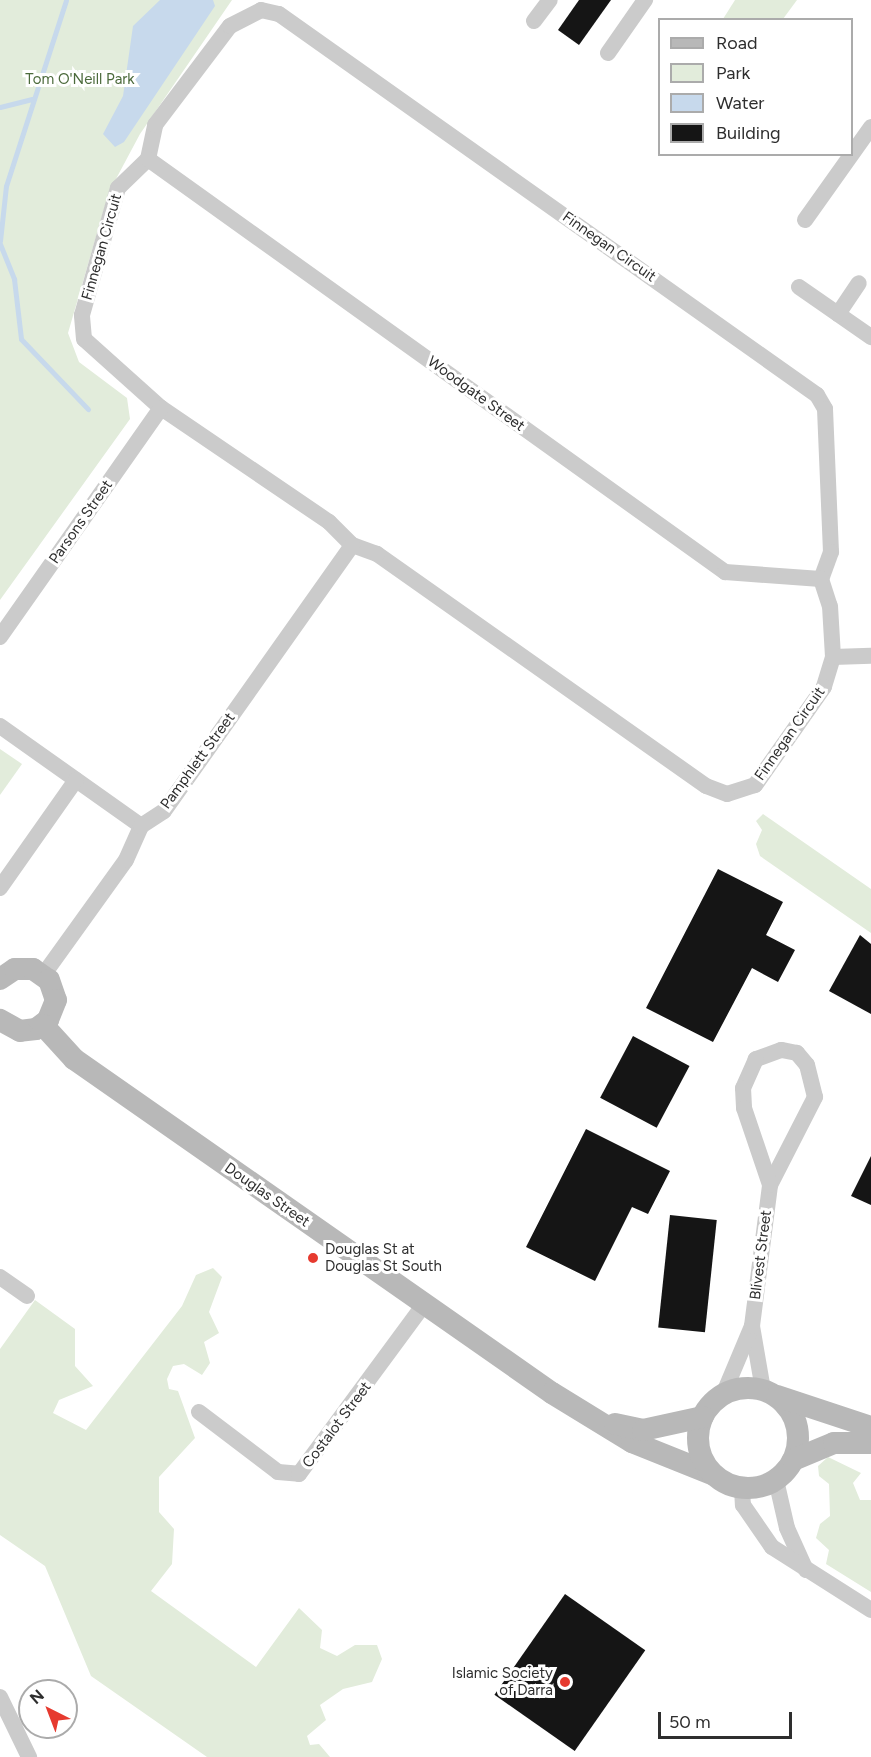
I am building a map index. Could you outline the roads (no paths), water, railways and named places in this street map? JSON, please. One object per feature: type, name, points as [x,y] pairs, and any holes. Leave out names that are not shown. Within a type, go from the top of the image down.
[{"type":"main road","points":[[0,979],[21,968],[44,974],[56,1000],[43,1025],[20,1031],[0,1020]]},
{"type":"main road","name":"Douglas Street","points":[[43,1025],[74,1059],[423,1306],[632,1442],[714,1475]]},
{"type":"main road","points":[[767,1392],[796,1423],[793,1460]]},
{"type":"main road","points":[[871,1427],[767,1392],[723,1395],[703,1417],[699,1448],[714,1475],[742,1488],[776,1480],[793,1460],[834,1443],[871,1443]]},
{"type":"main road","name":"Douglas Street","points":[[598,1421],[643,1430],[703,1417]]},
{"type":"street","points":[[534,21],[550,0]]},
{"type":"street","points":[[608,53],[645,0]]},
{"type":"street","name":"Finnegan Circuit","points":[[261,10],[279,14],[817,395],[825,409],[831,552],[821,579],[830,606],[833,657],[824,687],[755,785],[727,794],[705,786],[377,554],[352,545],[329,522],[161,408],[84,339],[82,315],[118,188],[148,159],[155,125],[230,26],[261,10]]},
{"type":"street","points":[[853,152],[871,127]]},
{"type":"street","points":[[805,220],[850,156]]},
{"type":"street","name":"Woodgate Street","points":[[148,159],[725,572],[821,579]]},
{"type":"street","points":[[838,314],[859,283]]},
{"type":"street","points":[[799,287],[871,337]]},
{"type":"street","name":"Parsons Street","points":[[0,637],[161,408]]},
{"type":"street","name":"Pamphlett Street","points":[[141,826],[164,811],[352,545]]},
{"type":"street","points":[[833,657],[871,656]]},
{"type":"street","points":[[0,726],[141,826],[126,860],[44,974]]},
{"type":"street","points":[[0,888],[76,780]]},
{"type":"street","name":"Blivest Street","points":[[723,1395],[752,1326],[770,1185],[815,1097],[807,1065],[797,1053],[782,1050],[756,1059],[743,1088],[744,1108],[770,1185]]},
{"type":"street","points":[[0,1277],[27,1296]]},
{"type":"street","name":"Costalot Street","points":[[198,1413],[278,1472],[299,1474],[423,1306]]},
{"type":"street","name":"Blivest Street","points":[[752,1326],[767,1392]]},
{"type":"street","points":[[776,1480],[787,1528],[807,1572]]},
{"type":"street","points":[[742,1488],[742,1505],[759,1531],[807,1572],[871,1610]]},
{"type":"street","points":[[0,1697],[29,1757]]},
{"type":"water","points":[[160,0],[213,0],[215,6],[124,142],[115,147],[103,134],[123,96],[133,26]]},
{"type":"waterway","points":[[0,241],[6,186],[66,0]]},
{"type":"waterway","points":[[0,107],[32,99]]},
{"type":"waterway","points":[[0,244],[14,279],[21,339],[88,409]]},
{"type":"place","name":"Douglas St at Douglas St South","points":[[313,1258]]},
{"type":"place","name":"Islamic Society of Darra","points":[[565,1682]]},
{"type":"park label","name":"Tom O'Neill Park","points":[[80,80]]}]
